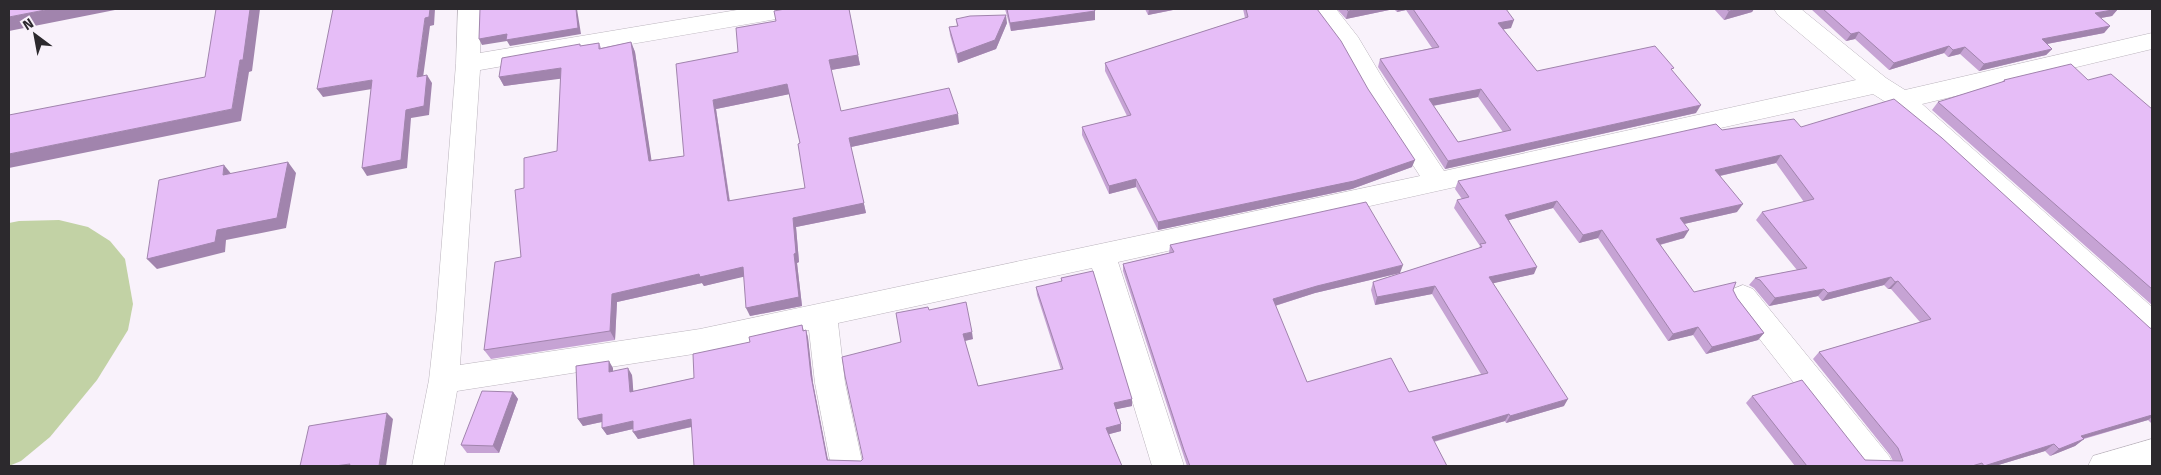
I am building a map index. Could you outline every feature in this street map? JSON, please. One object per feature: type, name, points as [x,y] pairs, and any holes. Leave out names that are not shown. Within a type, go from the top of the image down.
[{"type":"street","points":[[428,466],[444,380],[468,64],[470,9]]},
{"type":"street","points":[[468,64],[788,9]]},
{"type":"street","points":[[1324,9],[1350,43],[1377,90],[1438,182]]},
{"type":"street","points":[[1786,9],[1877,84],[1901,100],[2152,325]]},
{"type":"street","points":[[1901,100],[2152,41]]},
{"type":"street","points":[[444,380],[700,342],[1438,182],[1877,84]]},
{"type":"street","points":[[1102,255],[1168,466]]},
{"type":"street","points":[[1743,297],[1878,466]]},
{"type":"street","points":[[822,315],[830,384],[847,466]]},
{"type":"street","points":[[2104,466],[2152,453]]},
{"type":"green space","points":[[59,220],[88,227],[110,241],[125,259],[133,304],[128,330],[97,380],[50,437],[21,461],[9,466],[9,223]]},
{"type":"building","points":[[9,9],[50,9],[9,17]]},
{"type":"building","points":[[216,9],[250,9],[243,60],[240,60],[232,109],[9,154],[9,115],[205,77]]},
{"type":"building","points":[[333,9],[430,9],[429,17],[425,18],[417,77],[427,75],[424,106],[406,110],[401,160],[362,168],[372,80],[317,89]]},
{"type":"building","points":[[480,9],[576,9],[578,28],[506,40],[507,34],[479,39]]},
{"type":"building","points":[[785,9],[849,9],[858,55],[829,60],[841,111],[949,88],[958,114],[849,138],[864,203],[793,218],[796,253],[794,254],[799,297],[746,308],[743,267],[700,277],[699,274],[612,294],[610,331],[484,350],[495,262],[521,257],[515,190],[524,188],[524,158],[557,151],[561,68],[499,77],[502,58],[580,44],[580,46],[599,43],[599,49],[631,42],[649,161],[684,156],[676,64],[738,52],[736,28],[776,21],[774,11]],"holes":[[[787,84],[800,143],[798,144],[805,188],[728,201],[713,100]]]},
{"type":"building","points":[[1007,9],[1094,9],[1095,11],[1010,23]]},
{"type":"building","points":[[1246,9],[1317,9],[1341,41],[1368,89],[1415,160],[1354,181],[1158,222],[1136,179],[1109,186],[1082,127],[1131,115],[1105,63],[1248,17]]},
{"type":"building","points":[[1413,9],[1506,9],[1514,20],[1498,23],[1537,71],[1655,46],[1674,68],[1671,69],[1701,105],[1448,161],[1380,59],[1439,47]],"holes":[[[1481,89],[1511,130],[1458,142],[1429,99]]]},
{"type":"building","points":[[1823,9],[2118,9],[2095,13],[2110,26],[2042,39],[2052,49],[1984,64],[1965,47],[1953,50],[1949,46],[1894,63],[1859,32],[1851,34]]},
{"type":"building","points":[[1006,15],[995,40],[957,54],[949,27],[958,26],[956,19],[970,16]]},
{"type":"building","points":[[2071,64],[2088,80],[2111,74],[2152,109],[2152,289],[1938,102],[2004,80]]},
{"type":"building","points":[[1894,99],[1942,138],[2152,329],[2152,415],[2081,436],[2084,439],[2059,449],[2054,444],[1984,466],[1982,463],[1972,466],[1807,466],[1752,396],[1802,380],[1865,460],[1903,461],[1898,448],[1819,352],[1931,319],[1898,281],[1895,282],[1891,277],[1828,293],[1824,289],[1775,298],[1760,280],[1755,278],[1807,268],[1762,212],[1814,199],[1781,155],[1715,170],[1743,204],[1680,218],[1689,230],[1656,239],[1694,292],[1736,282],[1733,290],[1737,298],[1764,333],[1712,347],[1698,327],[1673,334],[1602,230],[1583,235],[1557,201],[1505,215],[1537,267],[1489,277],[1568,399],[1432,437],[1447,466],[1190,466],[1123,264],[1174,252],[1170,245],[1366,202],[1403,265],[1273,299],[1307,382],[1391,358],[1409,392],[1488,373],[1435,286],[1377,297],[1373,282],[1482,247],[1480,244],[1486,243],[1457,200],[1469,197],[1458,181],[1716,124],[1722,130],[1794,119],[1801,127]]},
{"type":"building","points":[[288,162],[277,218],[217,230],[215,242],[147,259],[159,180],[224,165],[223,175]]},
{"type":"building","points":[[1093,271],[1132,399],[1114,403],[1121,424],[1106,428],[1122,466],[694,466],[691,419],[633,432],[633,421],[602,428],[602,414],[578,419],[576,366],[609,361],[609,372],[628,368],[630,392],[694,378],[693,354],[750,342],[749,337],[802,325],[803,331],[806,330],[811,376],[827,460],[861,461],[863,459],[842,357],[901,342],[896,313],[928,307],[929,310],[966,302],[972,332],[963,334],[978,386],[1063,369],[1036,287],[1062,281],[1061,278]]},
{"type":"building","points":[[482,391],[513,392],[493,446],[461,445]]},
{"type":"building","points":[[387,413],[379,466],[349,466],[350,464],[300,466],[309,426]]}]
